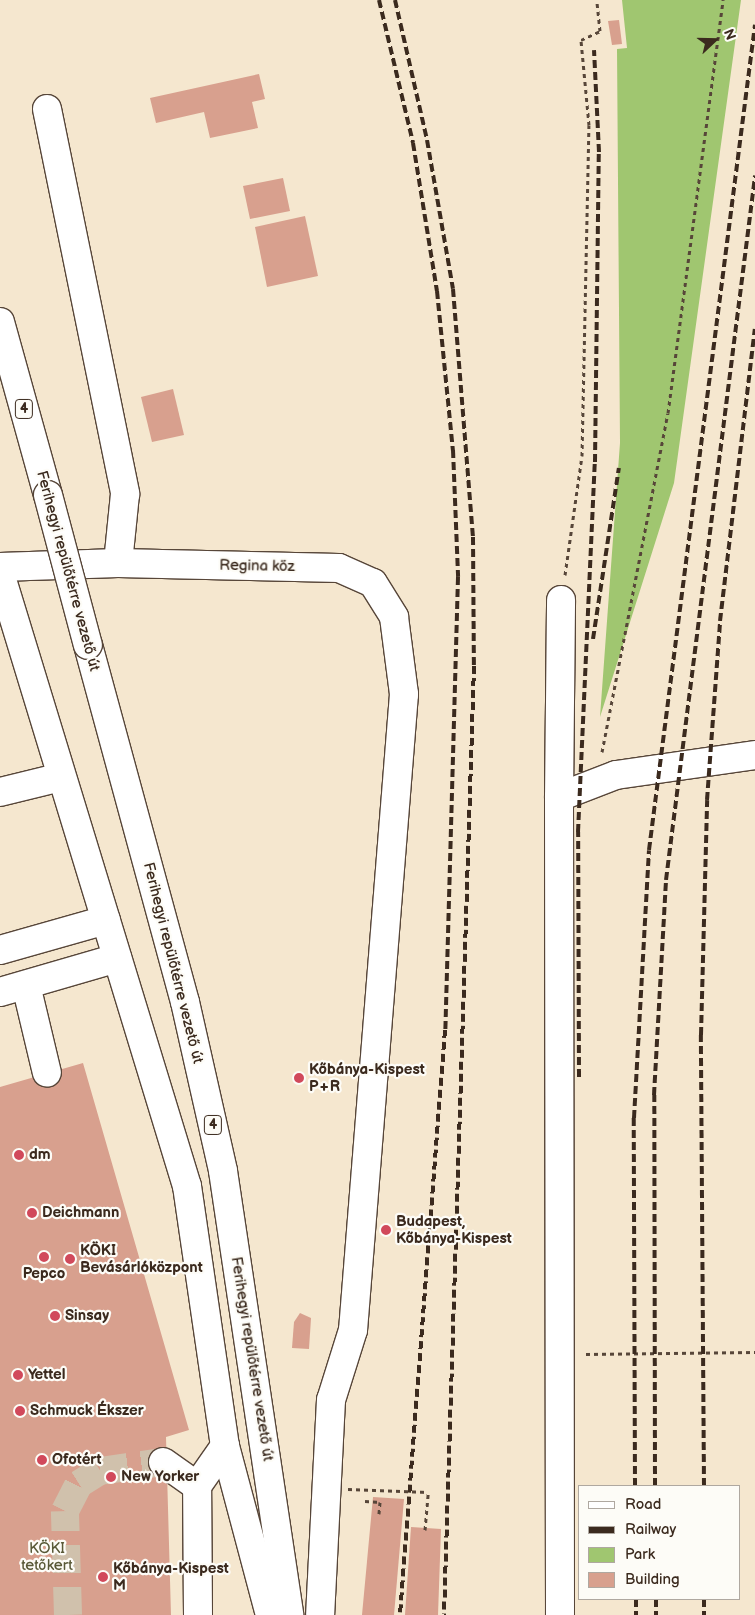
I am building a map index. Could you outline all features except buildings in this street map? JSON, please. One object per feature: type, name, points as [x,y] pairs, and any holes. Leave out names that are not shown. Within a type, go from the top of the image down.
[{"type":"street","points":[[47,109],[125,494],[118,563]]},
{"type":"street","name":"Ferihegyi repülőtérre vezető út","points":[[0,322],[185,1002],[222,1171],[289,1615]]},
{"type":"street","name":"Regina köz","points":[[0,567],[118,563],[339,568],[357,573],[386,598],[394,617],[404,694],[353,1330],[331,1400],[320,1615]]},
{"type":"street","points":[[0,573],[187,1186],[225,1446],[270,1615]]},
{"type":"street","points":[[560,1615],[556,1354],[561,600]]},
{"type":"street","points":[[559,797],[597,780],[755,755]]},
{"type":"street","points":[[0,792],[61,776]]},
{"type":"street","points":[[0,950],[106,920]]},
{"type":"street","points":[[0,992],[117,958]]},
{"type":"street","points":[[26,985],[47,1073]]},
{"type":"street","points":[[198,1615],[198,1486],[225,1446]]},
{"type":"street","points":[[163,1462],[198,1486]]},
{"type":"path","points":[[561,600],[582,456],[589,125],[581,40],[600,31],[597,0]]},
{"type":"path","points":[[597,780],[668,413],[723,0]]},
{"type":"path","points":[[556,1354],[755,1352]]},
{"type":"path","points":[[348,1489],[428,1492],[425,1530]]},
{"type":"path","points":[[365,1501],[380,1502],[379,1514],[380,1502]]},
{"type":"green space","points":[[622,0],[741,0],[674,483],[600,717],[620,443],[617,49],[627,48]]},
{"type":"tunnel","points":[[68,1615],[65,1511],[79,1484],[100,1471],[163,1462]]},
{"type":"railway","points":[[379,0],[413,143],[437,291],[453,450],[458,577],[445,1030],[400,1615]]},
{"type":"railway","points":[[395,0],[427,140],[453,289],[473,537],[474,666],[444,1615]]},
{"type":"railway","points":[[635,1485],[634,1118],[649,850],[755,25]]},
{"type":"railway","points":[[579,1077],[578,832],[595,462],[599,152],[594,50]]},
{"type":"railway","points":[[655,1485],[654,1095],[666,880],[755,176]]},
{"type":"railway","points":[[704,1485],[701,1035],[707,800],[720,621],[755,329]]},
{"type":"railway","points":[[593,639],[619,468]]},
{"type":"railway","points":[[636,1600],[636,1615]]},
{"type":"railway","points":[[656,1600],[656,1615]]},
{"type":"railway","points":[[704,1600],[704,1615]]},
{"type":"place","name":"Kőbánya-Kispest P+R","points":[[299,1078]]},
{"type":"place","name":"dm","points":[[19,1155]]},
{"type":"place","name":"Deichmann","points":[[32,1213]]},
{"type":"place","name":"Budapest, Kőbánya-Kispest","points":[[386,1230]]},
{"type":"place","name":"Pepco","points":[[44,1257]]},
{"type":"place","name":"KÖKI Bevásárlóközpont","points":[[70,1259]]},
{"type":"place","name":"Sinsay","points":[[55,1316]]},
{"type":"place","name":"Yettel","points":[[18,1375]]},
{"type":"place","name":"Schmuck Ékszer","points":[[20,1411]]},
{"type":"place","name":"Ofotért","points":[[42,1460]]},
{"type":"place","name":"New Yorker","points":[[111,1477]]},
{"type":"place","name":"Kőbánya-Kispest M","points":[[103,1577]]},
{"type":"park label","name":"KÖKI tetőkert","points":[[47,1556]]}]
